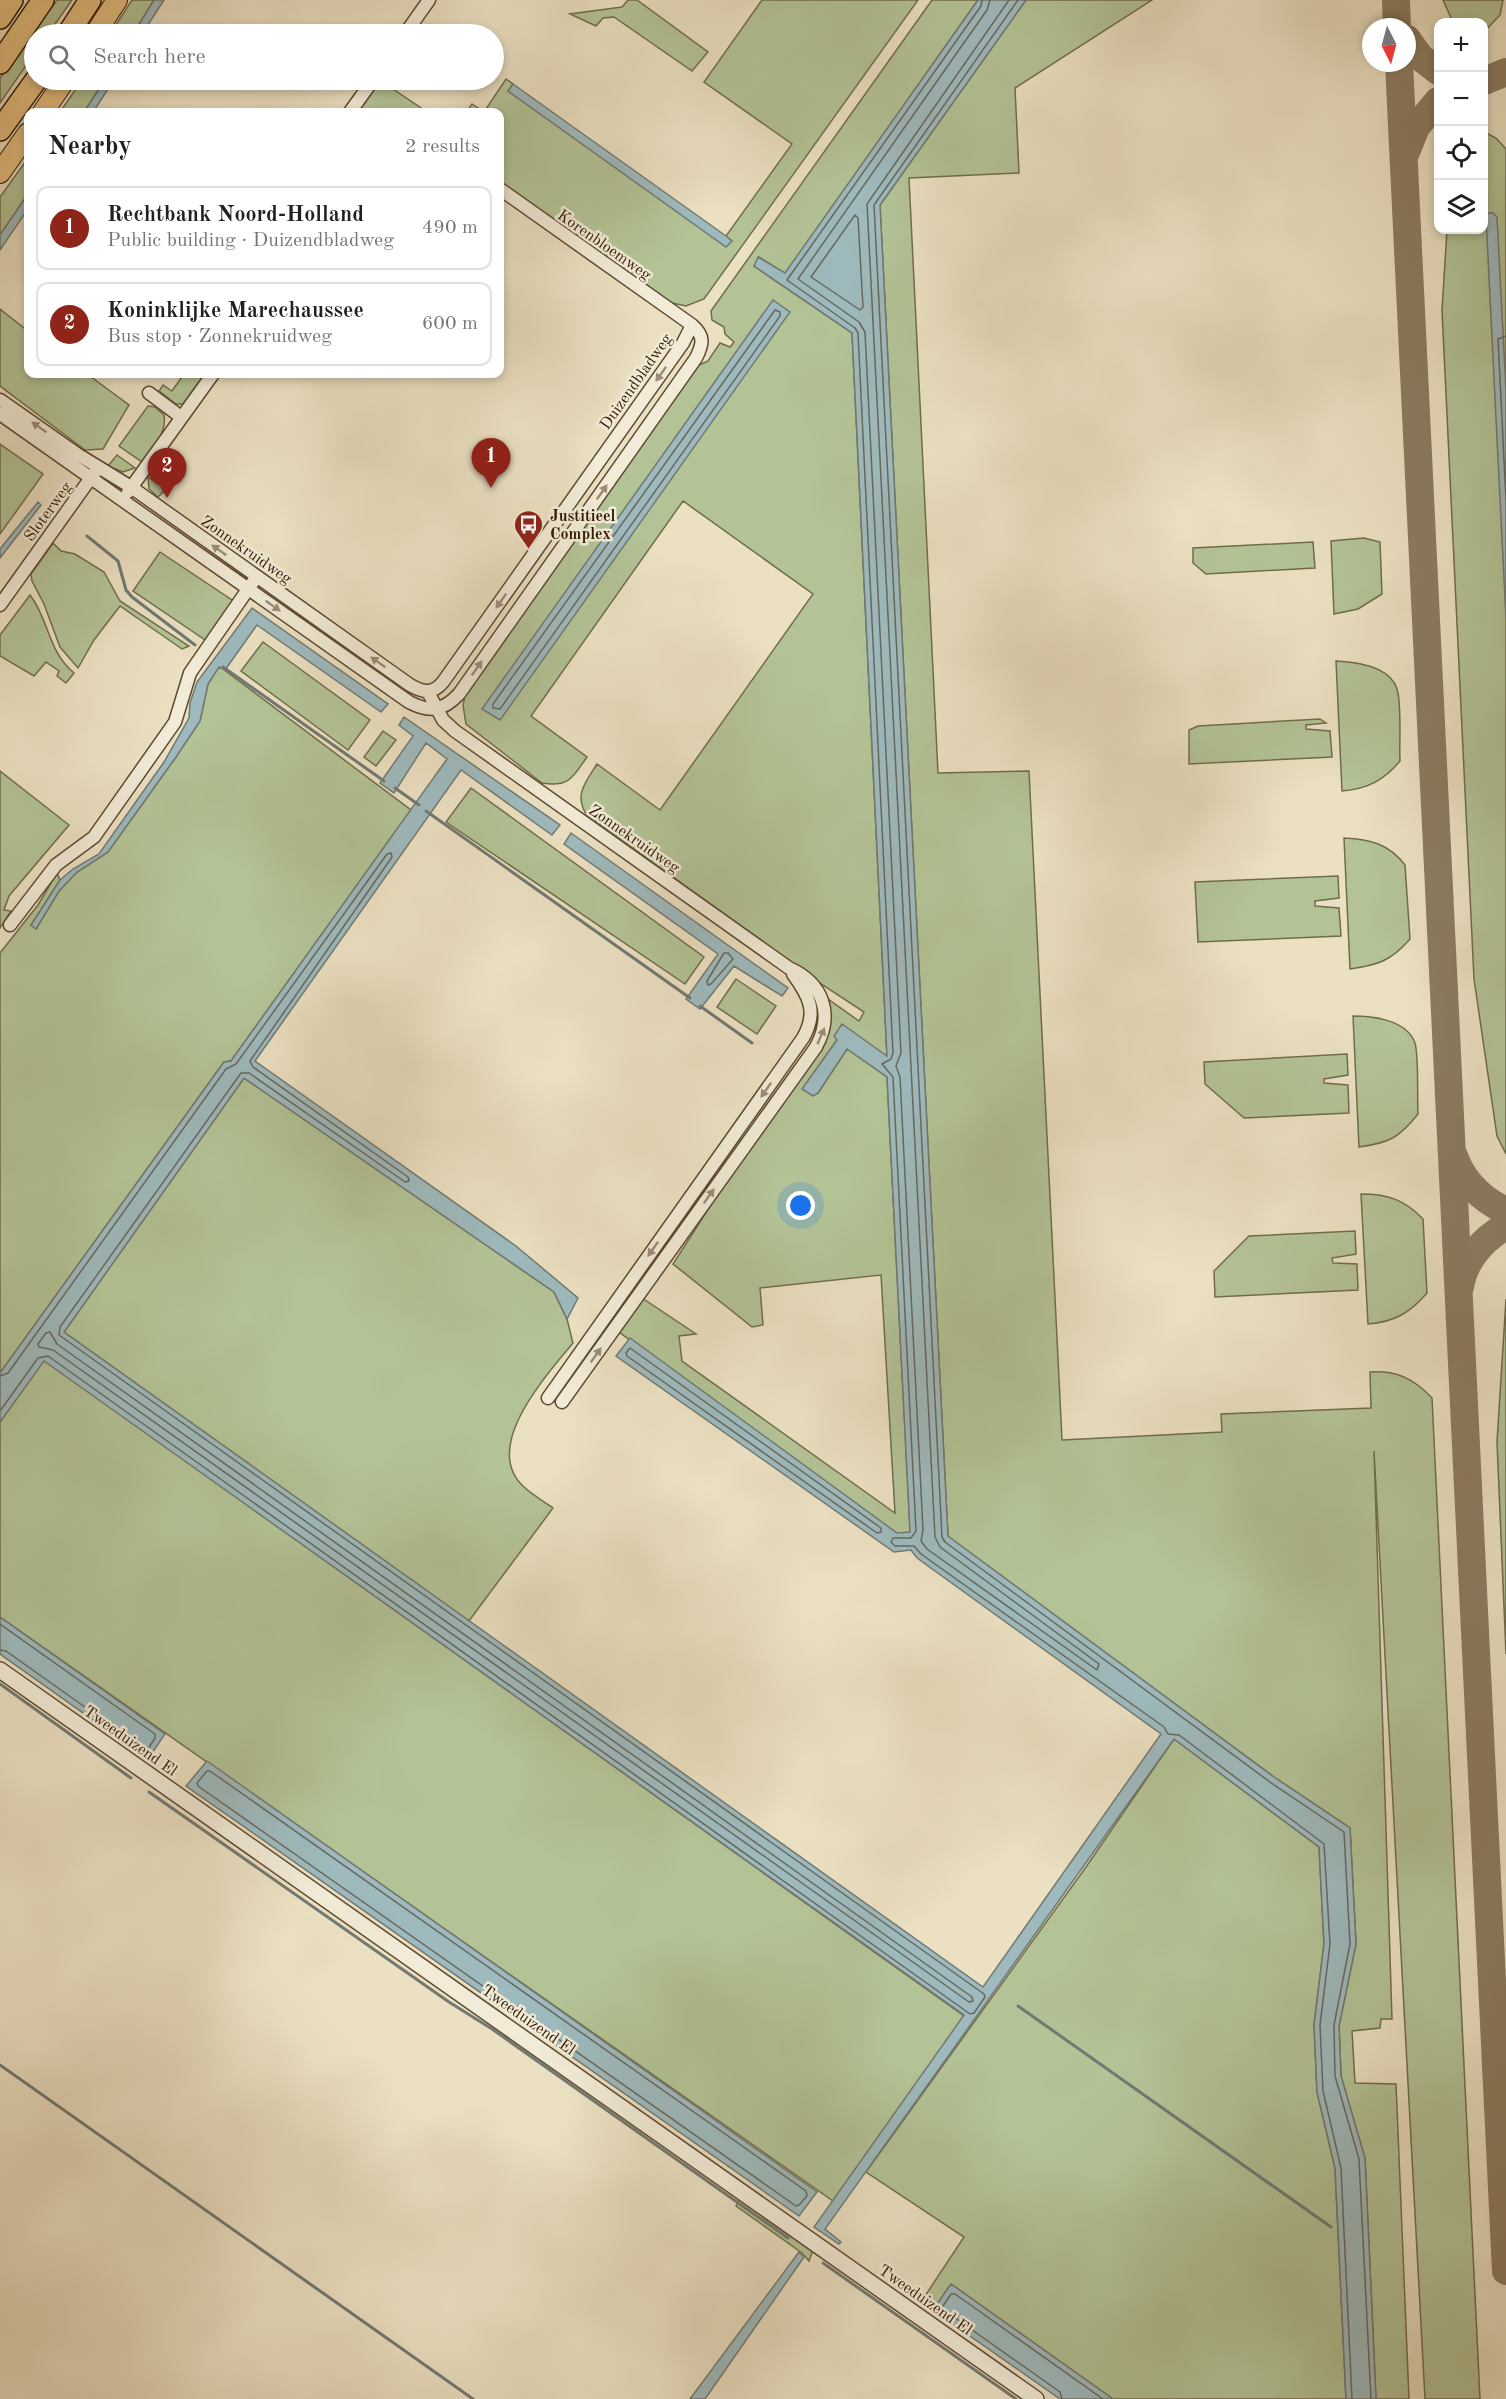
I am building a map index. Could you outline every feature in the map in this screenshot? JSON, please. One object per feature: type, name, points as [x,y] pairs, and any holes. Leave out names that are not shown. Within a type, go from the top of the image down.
[{"type":"highway","points":[[0,18],[12,0]]},
{"type":"highway","points":[[27,24],[43,0]]},
{"type":"highway","points":[[74,24],[90,0]]},
{"type":"highway","points":[[101,24],[117,0]]},
{"type":"highway","points":[[0,63],[24,28]]},
{"type":"highway","points":[[0,130],[29,90]]},
{"type":"highway","points":[[46,108],[58,90]]},
{"type":"highway","points":[[0,173],[24,139]]},
{"type":"street","points":[[412,24],[429,0]]},
{"type":"street","points":[[353,108],[366,90]]},
{"type":"street","name":"Korenbloemweg","points":[[504,192],[692,325]]},
{"type":"street","name":"Duizendbladweg","points":[[428,692],[436,690],[443,682],[683,343],[692,325],[701,333],[703,345],[696,358],[459,694],[450,703],[437,710]]},
{"type":"street","points":[[122,500],[210,378]]},
{"type":"street","points":[[149,393],[182,417]]},
{"type":"street","name":"Zonnekruidweg","points":[[0,400],[77,454],[131,487],[410,685],[428,692],[443,720],[456,731],[789,968],[802,974],[818,990],[825,1009],[825,1026],[822,1036],[562,1402]]},
{"type":"street","name":"Zonnekruidweg","points":[[0,414],[409,702],[424,710],[437,710]]},
{"type":"street","name":"Sloterweg","points":[[0,605],[100,466]]},
{"type":"street","points":[[10,925],[56,865],[94,837],[176,723],[190,673],[257,576]]},
{"type":"street","points":[[548,1398],[809,1028],[812,1008],[808,996],[789,968]]},
{"type":"street","name":"Tweeduizend El","points":[[0,1670],[1036,2399]]},
{"type":"green space","points":[[57,0],[72,0],[55,24],[39,24]]},
{"type":"green space","points":[[132,0],[154,0],[139,24],[116,24]]},
{"type":"green space","points":[[628,0],[637,0],[708,52],[692,71],[614,17],[603,18],[596,26],[570,14],[622,7]]},
{"type":"green space","points":[[762,0],[918,0],[704,299],[686,306],[672,303],[504,185],[504,108],[487,108],[499,90],[504,90],[506,79],[513,84],[508,91],[732,241],[726,236],[792,144],[704,82]]},
{"type":"green space","points":[[932,0],[978,0],[785,274],[759,257],[754,266],[852,333],[887,1057],[837,1040],[803,1088],[818,1093],[847,1049],[887,1077],[911,1546],[619,1332],[642,1298],[696,1334],[679,1336],[682,1361],[895,1513],[881,1275],[760,1288],[763,1325],[752,1327],[673,1264],[736,1166],[824,1042],[825,997],[859,1021],[864,1012],[818,982],[586,814],[581,800],[583,788],[597,764],[660,810],[813,594],[683,501],[531,716],[587,757],[574,775],[558,784],[542,783],[466,724],[463,705],[466,691],[697,366],[708,361],[720,343],[730,347],[734,342],[725,334],[724,327],[712,320],[711,311]]},
{"type":"green space","points":[[1026,0],[1152,0],[1015,88],[1019,173],[909,178],[938,773],[1029,771],[1062,1440],[1222,1432],[1221,1414],[1371,1408],[1370,1372],[1397,1374],[1412,1381],[1432,1398],[1480,2399],[1425,2399],[1374,1451],[1392,2019],[1381,2019],[1380,2028],[1352,2031],[1355,2083],[1396,2084],[1409,2399],[1376,2399],[1365,2158],[1341,2076],[1339,2026],[1356,1944],[1350,1828],[1274,1777],[948,1537],[880,205]]},
{"type":"green space","points":[[1443,0],[1503,0],[1500,15],[1488,28],[1488,18],[1451,18]]},
{"type":"green space","points":[[24,45],[24,68],[0,103],[0,78]]},
{"type":"green space","points":[[75,90],[98,90],[87,108],[63,108]]},
{"type":"green space","points":[[372,90],[394,90],[421,108],[360,108]]},
{"type":"green space","points":[[1488,134],[1496,138],[1506,149],[1506,1154],[1497,1136],[1474,979],[1442,310],[1447,234],[1488,234]]},
{"type":"green space","points":[[24,164],[24,200],[0,235],[0,197]]},
{"type":"green space","points":[[0,309],[24,328],[24,378],[92,378],[129,405],[103,449],[85,450],[0,386]]},
{"type":"green space","points":[[181,378],[202,378],[183,404],[176,404],[159,391],[163,385],[172,391]]},
{"type":"green space","points":[[148,406],[155,407],[164,415],[164,422],[161,435],[142,462],[119,446]]},
{"type":"green space","points":[[0,444],[43,474],[0,534]]},
{"type":"green space","points":[[117,455],[135,468],[123,472],[108,466]]},
{"type":"green space","points":[[148,477],[166,489],[158,497],[149,489]]},
{"type":"green space","points":[[1364,538],[1380,542],[1382,594],[1358,609],[1334,614],[1331,541]]},
{"type":"green space","points":[[1313,542],[1315,568],[1206,574],[1193,563],[1193,548]]},
{"type":"green space","points":[[53,543],[61,551],[75,554],[104,572],[120,601],[189,646],[182,649],[120,606],[94,640],[78,668],[60,647],[44,604],[32,581],[31,574]]},
{"type":"green space","points":[[160,552],[241,606],[214,646],[133,591]]},
{"type":"green space","points":[[30,595],[59,655],[74,673],[66,683],[57,676],[59,671],[46,662],[34,676],[0,656],[0,635]]},
{"type":"green space","points":[[263,642],[370,720],[348,750],[241,671]]},
{"type":"green space","points":[[1336,661],[1362,664],[1380,670],[1393,681],[1397,689],[1399,704],[1400,761],[1388,773],[1368,786],[1342,791]]},
{"type":"green space","points":[[219,666],[411,810],[231,1061],[224,1062],[0,1373],[0,953],[38,905],[57,873],[60,880],[31,925],[36,929],[59,891],[77,872],[108,852],[200,721],[208,684]]},
{"type":"green space","points":[[1320,719],[1326,723],[1306,725],[1306,729],[1330,731],[1332,757],[1189,764],[1189,730],[1198,726]]},
{"type":"green space","points":[[383,731],[396,740],[376,766],[364,757]]},
{"type":"green space","points":[[0,771],[69,825],[9,896],[4,910],[11,911],[0,928]]},
{"type":"green space","points":[[471,788],[704,957],[685,984],[446,822]]},
{"type":"green space","points":[[1344,838],[1371,841],[1386,847],[1405,865],[1410,939],[1397,952],[1383,961],[1350,969]]},
{"type":"green space","points":[[1338,876],[1339,898],[1315,901],[1315,906],[1339,908],[1341,936],[1198,942],[1195,882]]},
{"type":"green space","points":[[736,979],[776,1006],[757,1034],[717,1007]]},
{"type":"green space","points":[[1353,1016],[1379,1018],[1405,1029],[1415,1043],[1417,1058],[1418,1114],[1405,1129],[1393,1138],[1378,1144],[1359,1147]]},
{"type":"green space","points":[[1347,1054],[1348,1075],[1324,1079],[1324,1083],[1348,1085],[1349,1113],[1244,1118],[1205,1084],[1204,1062]]},
{"type":"green space","points":[[244,1078],[554,1292],[567,1319],[573,1343],[548,1373],[522,1412],[509,1451],[512,1470],[523,1486],[553,1508],[469,1621],[64,1332]]},
{"type":"green space","points":[[1361,1194],[1395,1199],[1410,1207],[1423,1219],[1427,1293],[1414,1306],[1394,1319],[1368,1324]]},
{"type":"green space","points":[[1355,1231],[1356,1254],[1332,1258],[1333,1263],[1357,1264],[1358,1290],[1215,1297],[1214,1271],[1249,1236]]},
{"type":"green space","points":[[1506,1299],[1506,1654],[1497,1442]]},
{"type":"green space","points":[[44,1360],[964,2016],[833,2201],[0,1617],[0,1422]]},
{"type":"green space","points":[[1174,1739],[1319,1847],[1324,1944],[1314,2025],[1317,2092],[1335,2168],[1346,2399],[1113,2399],[951,2284],[933,2310],[921,2302],[964,2237],[866,2172],[1086,1867]]},
{"type":"green space","points":[[740,2198],[813,2250],[809,2261],[802,2253],[736,2206]]},
{"type":"water","points":[[154,0],[164,0],[148,24],[139,24]]},
{"type":"water","points":[[978,0],[1026,0],[880,205],[948,1536],[1274,1777],[1350,1828],[1356,1944],[1339,2026],[1341,2076],[1365,2158],[1376,2399],[1346,2399],[1335,2168],[1317,2092],[1314,2025],[1324,1944],[1319,1847],[1174,1739],[825,2229],[841,2242],[839,2244],[814,2227],[964,2015],[44,1361],[0,1422],[0,1373],[224,1062],[231,1061],[447,759],[426,743],[394,793],[380,783],[413,736],[399,725],[404,717],[560,825],[552,835],[461,770],[255,1061],[516,1246],[578,1298],[567,1319],[554,1292],[244,1078],[64,1332],[983,1987],[1161,1734],[917,1558],[911,1550],[894,1552],[616,1356],[630,1338],[897,1533],[910,1532],[887,1077],[847,1049],[818,1093],[813,1096],[802,1089],[837,1040],[834,1036],[842,1024],[887,1056],[852,333],[754,266],[758,257],[785,273]]},
{"type":"water","points":[[513,84],[732,241],[726,247],[508,91]]},
{"type":"water","points":[[98,90],[107,90],[96,108],[87,108]]},
{"type":"water","points":[[24,200],[24,215],[0,250],[0,235]]},
{"type":"water","points":[[1488,213],[1493,213],[1497,217],[1506,390],[1506,619],[1487,234]]},
{"type":"water","points":[[773,300],[790,312],[500,720],[482,709]]},
{"type":"water","points":[[38,502],[41,505],[0,558],[0,549]]},
{"type":"water","points":[[252,608],[388,704],[381,712],[257,625],[225,670],[219,667],[208,684],[200,721],[108,852],[77,872],[59,891],[36,929],[31,925],[60,880],[73,869],[99,854],[164,762],[189,718],[190,703],[197,682]]},
{"type":"water","points":[[571,833],[788,988],[782,996],[734,966],[700,1009],[686,999],[718,954],[564,844]]},
{"type":"water","points":[[0,1617],[165,1734],[148,1759],[0,1654]]},
{"type":"water","points":[[207,1761],[817,2192],[799,2216],[186,1786]]},
{"type":"water","points":[[799,2252],[804,2257],[705,2399],[690,2399]]},
{"type":"water","points":[[951,2284],[1113,2399],[1060,2399],[933,2310]]},
{"type":"waterway","points":[[87,536],[118,561],[126,590],[132,597],[195,645]]},
{"type":"waterway","points":[[223,667],[384,781]]},
{"type":"waterway","points":[[395,788],[419,805]]},
{"type":"waterway","points":[[426,811],[690,998]]},
{"type":"waterway","points":[[700,1006],[752,1043]]},
{"type":"waterway","points":[[0,1684],[131,1778]]},
{"type":"waterway","points":[[149,1792],[449,2002],[492,2029],[788,2238]]},
{"type":"waterway","points":[[1018,2006],[1331,2227]]},
{"type":"waterway","points":[[0,2065],[473,2399]]},
{"type":"waterway","points":[[823,2263],[1016,2399]]},
{"type":"taxiway","points":[[1396,0],[1397,18]]},
{"type":"taxiway","points":[[1416,51],[1434,68]]},
{"type":"taxiway","points":[[1399,72],[1506,2271]]},
{"type":"taxiway","points":[[1488,79],[1506,72]]},
{"type":"taxiway","points":[[1406,152],[1416,127],[1434,106]]},
{"type":"taxiway","points":[[1454,1156],[1462,1174],[1474,1189],[1506,1211]]},
{"type":"taxiway","points":[[1460,1287],[1462,1277],[1476,1251],[1506,1226]]},
{"type":"place","name":"Rechtbank Noord-Holland","points":[[491,488]]},
{"type":"place","name":"Koninklijke Marechaussee","points":[[167,498]]},
{"type":"place","name":"Justitieel Complex","points":[[529,550]]}]
